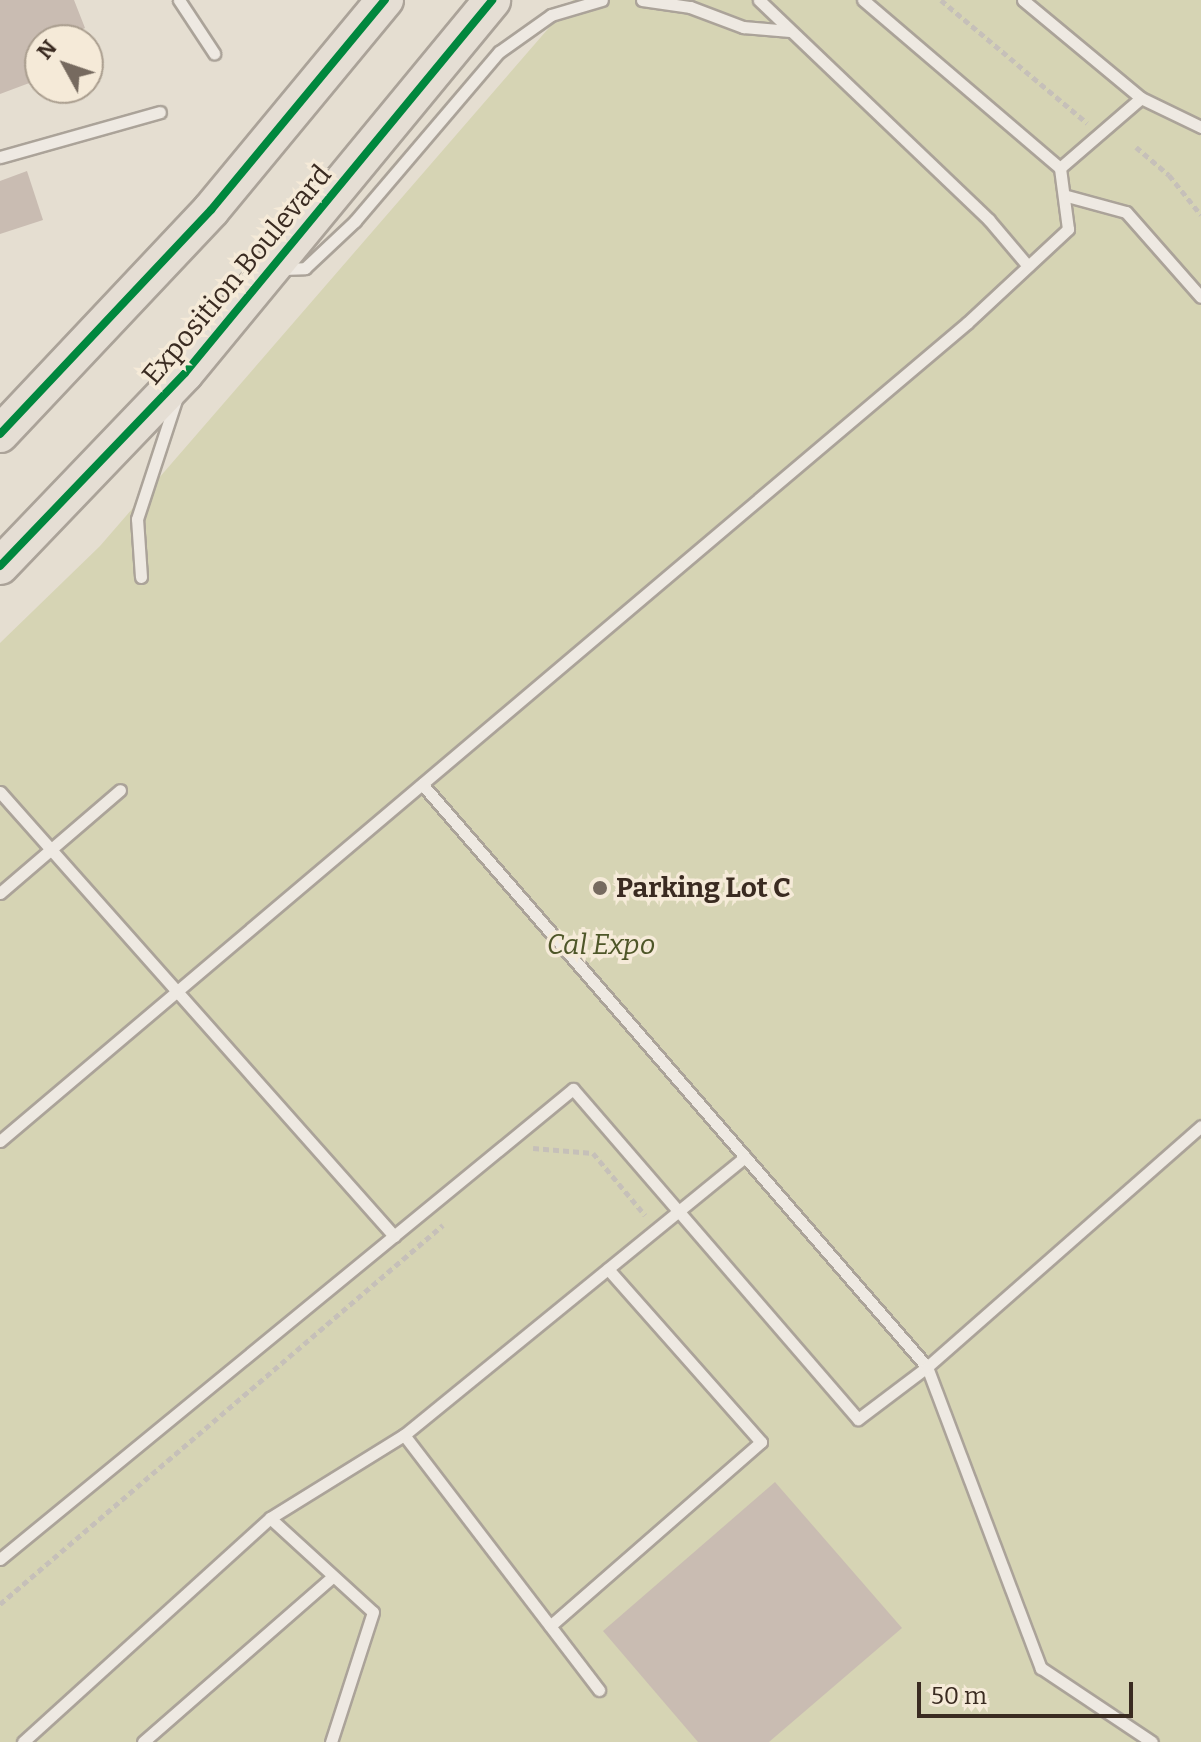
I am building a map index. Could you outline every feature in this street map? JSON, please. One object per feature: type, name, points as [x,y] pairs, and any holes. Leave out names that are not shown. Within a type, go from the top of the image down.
[{"type":"main road","points":[[0,434],[211,210],[385,0]]},
{"type":"main road","name":"Exposition Boulevard","points":[[0,566],[185,373],[492,0]]},
{"type":"lane","points":[[179,0],[214,53]]},
{"type":"lane","points":[[273,269],[305,268],[355,221],[499,52],[551,15],[602,0]]},
{"type":"lane","points":[[642,0],[690,7],[743,27],[790,31]]},
{"type":"lane","points":[[759,0],[989,220],[1028,266]]},
{"type":"lane","points":[[0,1141],[422,784],[1068,229],[1067,196],[1060,168],[863,0]]},
{"type":"lane","points":[[1023,0],[1141,98],[1201,127]]},
{"type":"lane","points":[[1060,168],[1141,98]]},
{"type":"lane","points":[[0,157],[160,112]]},
{"type":"lane","points":[[1067,196],[1126,212],[1201,297]]},
{"type":"lane","points":[[141,577],[137,519],[185,373]]},
{"type":"lane","points":[[422,784],[927,1367],[1041,1668],[1152,1742]]},
{"type":"lane","points":[[0,893],[120,790]]},
{"type":"lane","points":[[0,792],[28,819],[176,992],[394,1236]]},
{"type":"lane","points":[[0,1559],[573,1089],[858,1419],[927,1367],[1201,1126]]},
{"type":"lane","points":[[23,1742],[270,1518],[404,1435],[745,1157]]},
{"type":"lane","points":[[550,1626],[761,1442],[608,1269]]},
{"type":"lane","points":[[404,1435],[599,1690]]},
{"type":"lane","points":[[270,1518],[373,1612],[331,1742]]},
{"type":"lane","points":[[143,1742],[333,1576]]},
{"type":"path","points":[[941,0],[1089,125]]},
{"type":"path","points":[[1136,147],[1169,175],[1201,215]]},
{"type":"path","points":[[522,1158],[534,1147],[593,1153],[657,1229]]},
{"type":"path","points":[[0,1604],[449,1220]]},
{"type":"green space","name":"Cal Expo","points":[[573,0],[1201,0],[1201,1742],[0,1742],[0,643],[100,546]]},
{"type":"building","points":[[0,0],[74,0],[83,24],[24,24],[24,85],[0,94]]},
{"type":"building","points":[[27,171],[43,220],[0,234],[0,181]]},
{"type":"building","points":[[775,1482],[902,1628],[769,1742],[698,1742],[603,1631]]},
{"type":"cycle path","points":[[0,434],[211,210],[385,0]]},
{"type":"cycle path","points":[[0,566],[185,373],[492,0]]},
{"type":"place","name":"Parking Lot C","points":[[600,888]]}]
